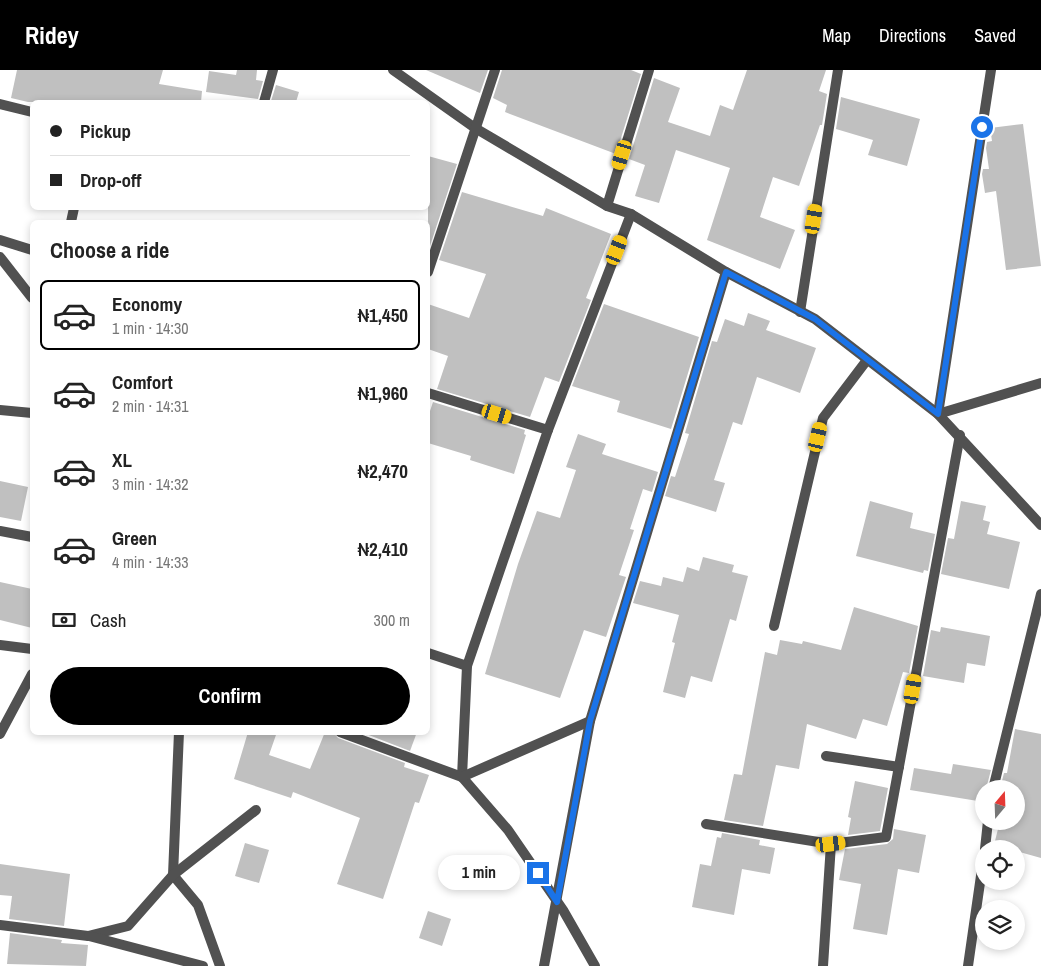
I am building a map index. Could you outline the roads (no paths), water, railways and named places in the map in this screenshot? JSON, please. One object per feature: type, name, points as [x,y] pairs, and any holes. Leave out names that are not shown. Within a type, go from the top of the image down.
[{"type":"street","points":[[265,100],[273,70]]},
{"type":"street","points":[[393,70],[475,128],[607,206],[631,214],[726,272],[815,319],[938,414],[960,435],[1041,525]]},
{"type":"street","points":[[430,266],[495,70]]},
{"type":"street","points":[[607,206],[648,70]]},
{"type":"street","points":[[800,312],[838,70]]},
{"type":"street","points":[[938,414],[991,70]]},
{"type":"street","points":[[0,104],[30,112]]},
{"type":"street","points":[[462,777],[468,666],[548,430],[631,214]]},
{"type":"street","points":[[0,240],[30,249]]},
{"type":"street","points":[[0,257],[30,295]]},
{"type":"street","points":[[544,966],[590,721],[726,272]]},
{"type":"street","points":[[774,626],[823,418],[867,360]]},
{"type":"street","points":[[938,414],[1041,383]]},
{"type":"street","points":[[430,394],[548,430]]},
{"type":"street","points":[[0,410],[30,414]]},
{"type":"street","points":[[706,824],[831,844],[886,837],[960,435]]},
{"type":"street","points":[[0,531],[30,536]]},
{"type":"street","points":[[995,780],[1041,594]]},
{"type":"street","points":[[0,645],[30,649]]},
{"type":"street","points":[[430,654],[468,666]]},
{"type":"street","points":[[0,734],[30,678]]},
{"type":"street","points":[[462,777],[590,721]]},
{"type":"street","points":[[179,735],[173,875],[198,905],[220,966]]},
{"type":"street","points":[[348,735],[462,777],[508,830],[557,902],[595,966]]},
{"type":"street","points":[[826,756],[899,767]]},
{"type":"street","points":[[88,936],[128,926],[173,875],[256,810]]},
{"type":"street","points":[[823,966],[831,844]]},
{"type":"street","points":[[968,966],[979,890]]},
{"type":"street","points":[[0,925],[88,936],[203,966]]}]
